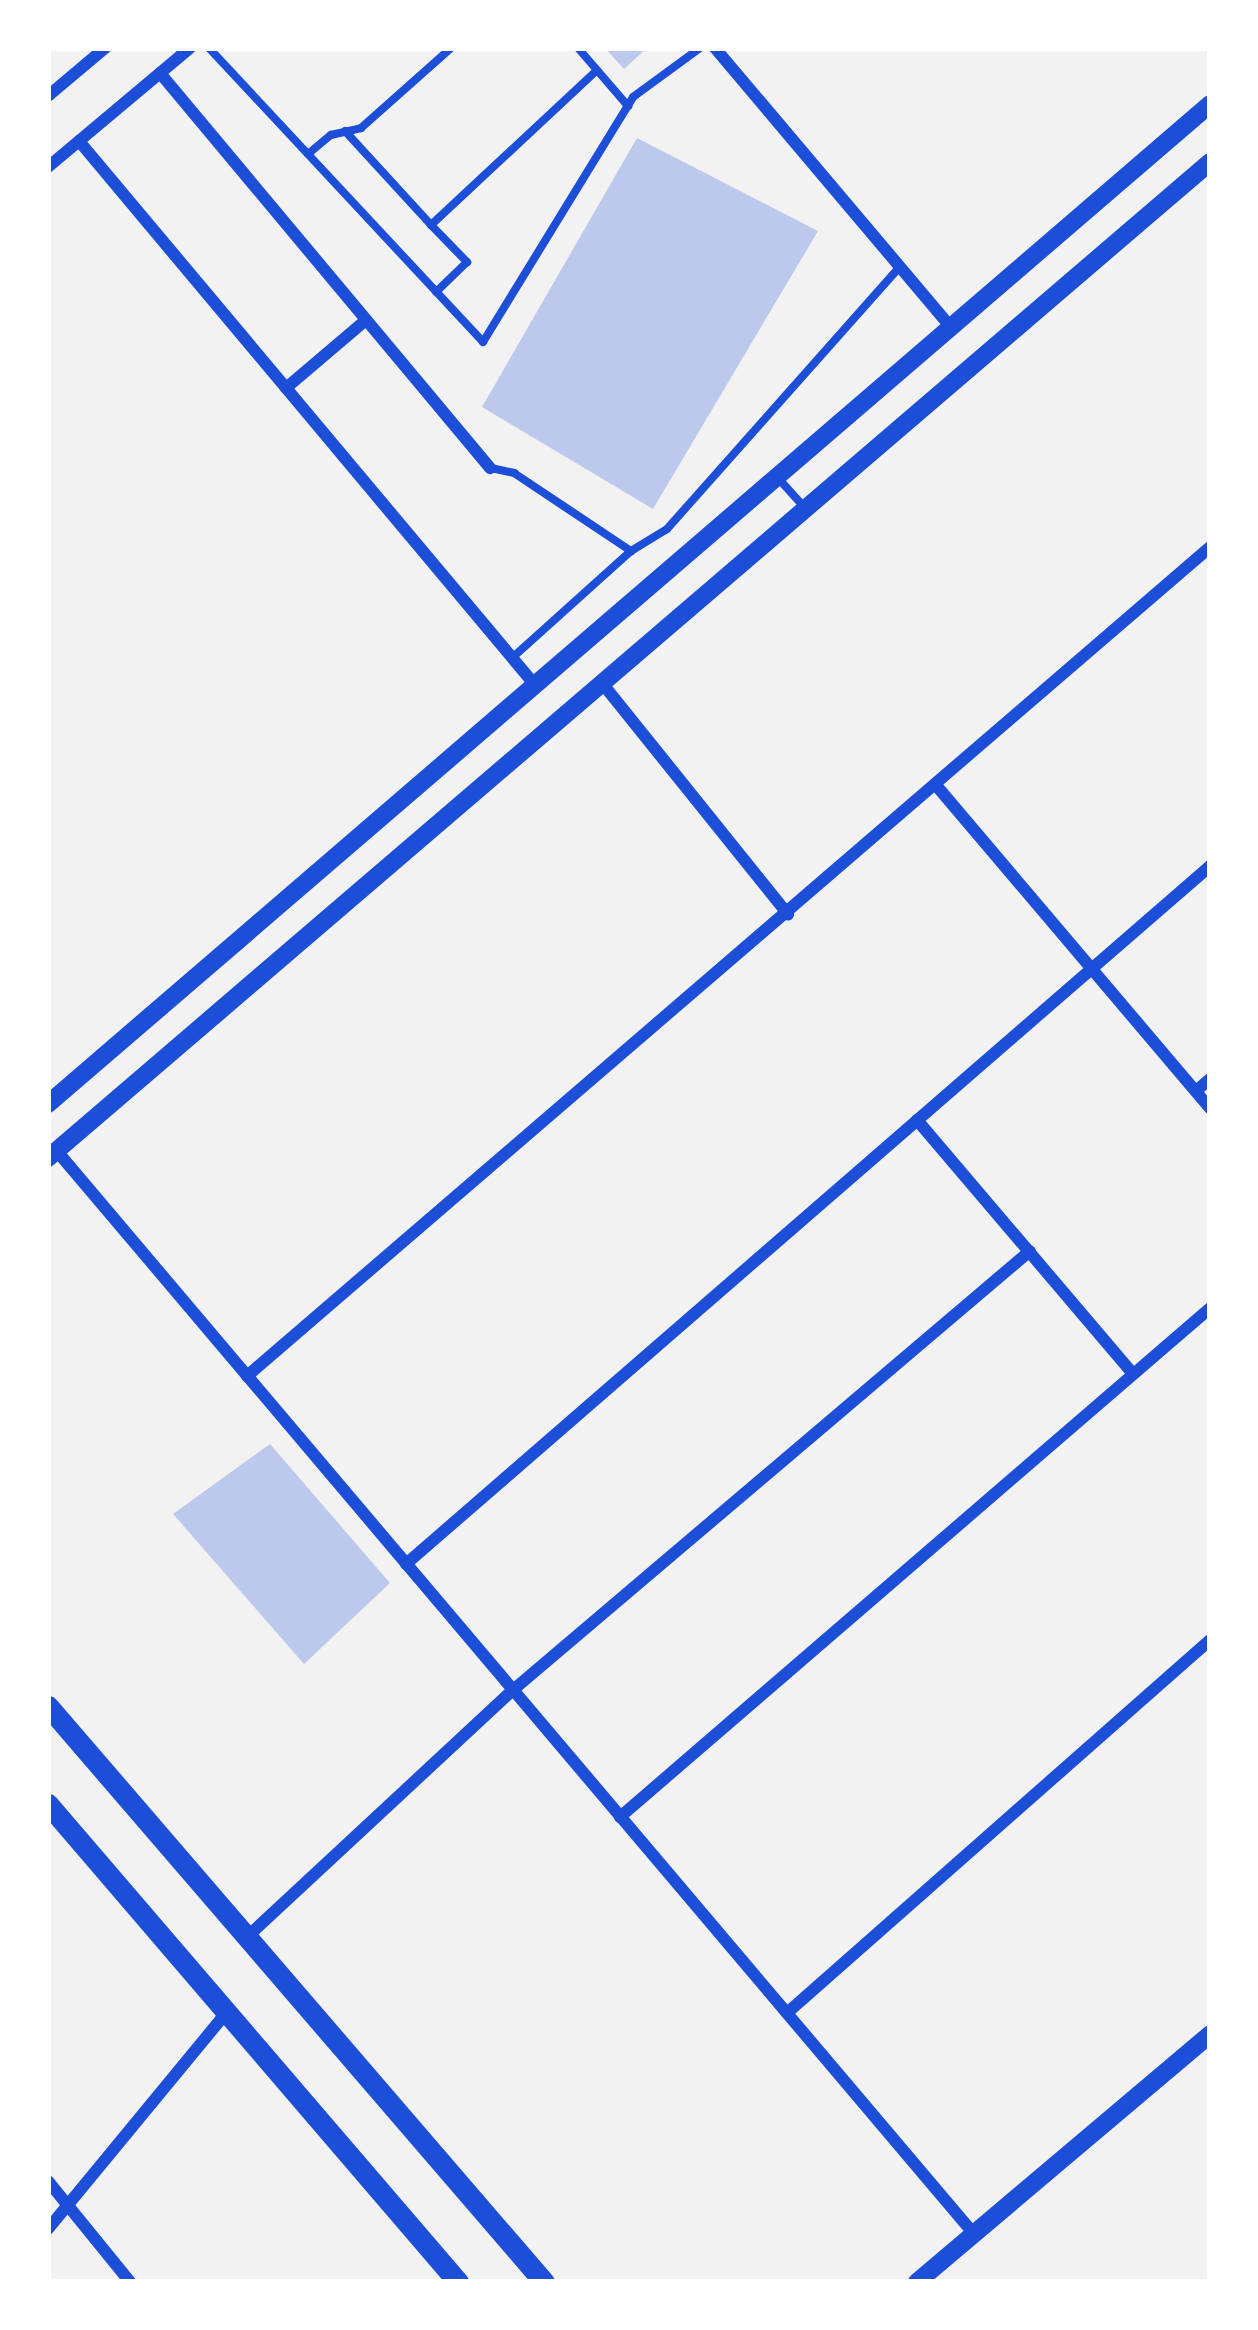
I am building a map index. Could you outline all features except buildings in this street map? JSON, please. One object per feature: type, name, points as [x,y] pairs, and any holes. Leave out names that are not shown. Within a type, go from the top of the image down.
[{"type":"main road","points":[[48,1706],[544,2282]]},
{"type":"main road","points":[[48,1804],[458,2282]]},
{"type":"street","points":[[48,95],[105,48]]},
{"type":"street","points":[[48,167],[190,48]]},
{"type":"street","points":[[715,48],[951,327]]},
{"type":"street","points":[[160,73],[490,468]]},
{"type":"street","points":[[48,1104],[1210,104]]},
{"type":"street","points":[[79,141],[535,685]]},
{"type":"street","points":[[974,2234],[248,1376],[52,1154],[1210,162]]},
{"type":"street","points":[[286,388],[366,320]]},
{"type":"street","points":[[248,1376],[1210,547]]},
{"type":"street","points":[[602,683],[788,914]]},
{"type":"street","points":[[935,784],[1210,1108]]},
{"type":"street","points":[[406,1564],[1210,866]]},
{"type":"street","points":[[1196,1091],[1210,1079]]},
{"type":"street","points":[[917,1120],[1133,1374]]},
{"type":"street","points":[[247,1937],[513,1690],[1030,1251]]},
{"type":"street","points":[[620,1816],[1210,1308]]},
{"type":"street","points":[[787,2013],[1210,1640]]},
{"type":"street","points":[[48,2229],[227,2012]]},
{"type":"street","points":[[917,2282],[1210,2034]]},
{"type":"street","points":[[48,2181],[130,2282]]},
{"type":"lane","points":[[209,48],[483,343],[628,106],[700,48]]},
{"type":"lane","points":[[308,154],[345,131],[361,128],[451,48]]},
{"type":"lane","points":[[578,48],[628,106]]},
{"type":"lane","points":[[431,225],[598,70]]},
{"type":"lane","points":[[345,131],[467,262],[436,292]]},
{"type":"lane","points":[[512,658],[631,551],[667,529],[900,267]]},
{"type":"lane","points":[[490,468],[514,473],[631,551]]},
{"type":"lane","points":[[777,477],[805,509]]}]
